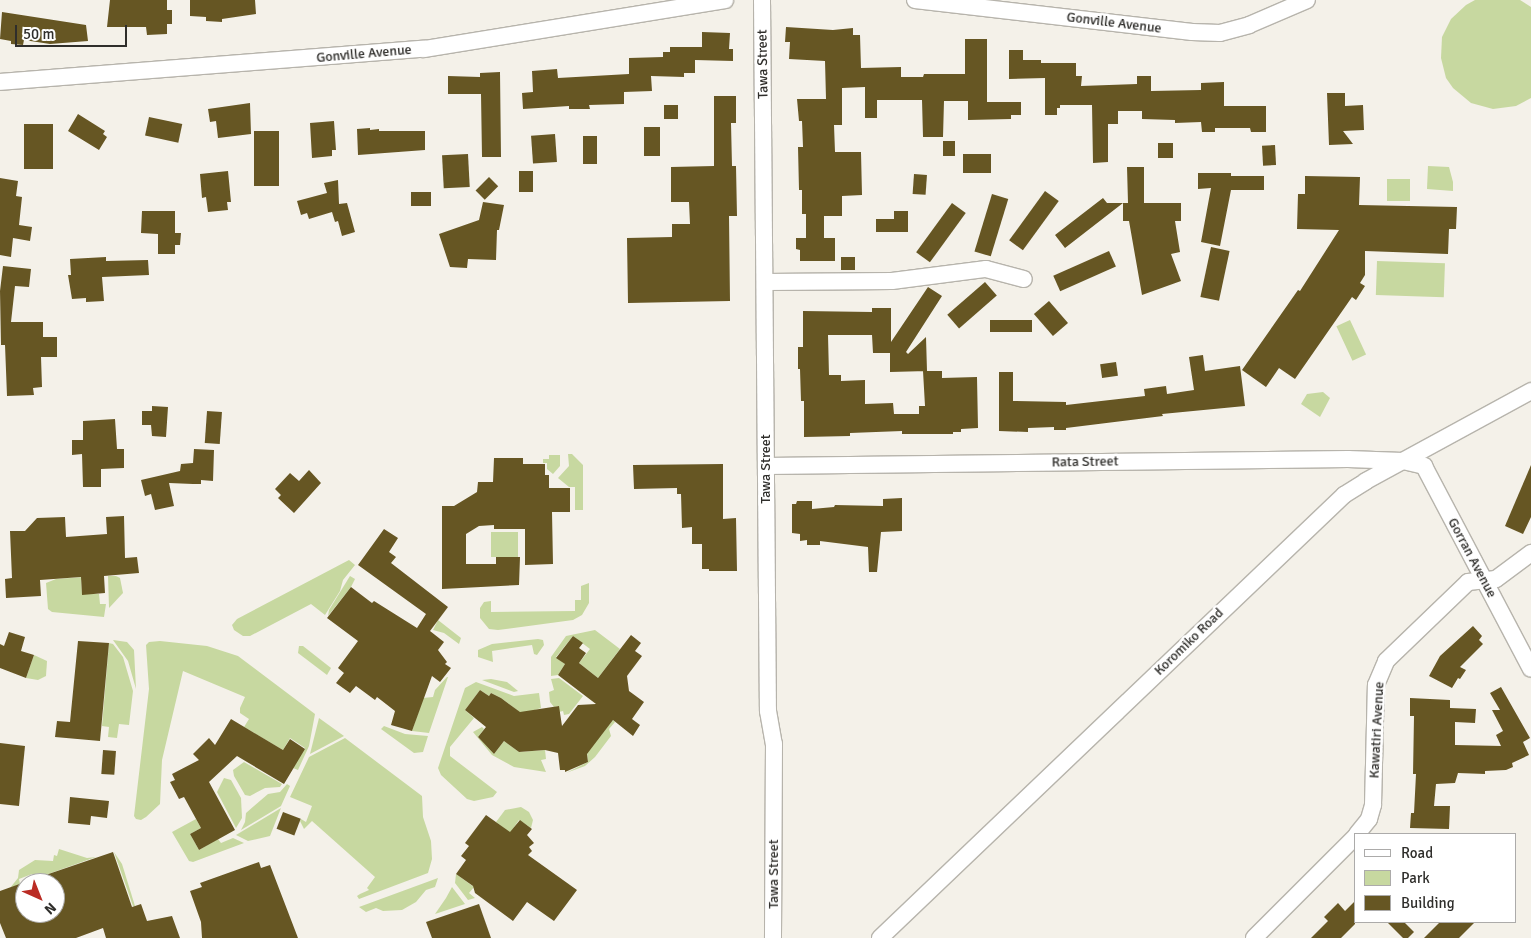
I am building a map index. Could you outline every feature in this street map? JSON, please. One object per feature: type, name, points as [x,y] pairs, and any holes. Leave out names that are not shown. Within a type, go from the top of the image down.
[{"type":"street","name":"Gonville Avenue","points":[[0,82],[424,49],[725,0]]},
{"type":"street","name":"Tawa Street","points":[[762,0],[766,282],[768,711],[774,744],[774,938]]},
{"type":"street","name":"Gonville Avenue","points":[[914,0],[1192,32],[1220,33],[1249,26],[1307,0]]},
{"type":"street","points":[[766,282],[892,281],[986,269],[1024,279]]},
{"type":"street","name":"Koromiko Road","points":[[880,938],[1344,495],[1531,391]]},
{"type":"street","name":"Rata Street","points":[[766,466],[1348,459],[1403,461]]},
{"type":"street","name":"Gorran Avenue","points":[[1403,461],[1424,466],[1531,669]]},
{"type":"street","name":"Kawatiri Avenue","points":[[1358,833],[1369,819],[1373,805],[1376,684],[1380,672],[1398,648],[1468,582],[1496,578],[1531,552]]},
{"type":"street","name":"Kawatiri Avenue","points":[[1254,938],[1354,838]]},
{"type":"green space","points":[[1475,0],[1520,0],[1531,7],[1531,98],[1516,106],[1493,109],[1471,103],[1453,88],[1446,78],[1441,58],[1442,37],[1451,19],[1466,5]]},
{"type":"green space","points":[[1428,166],[1449,167],[1453,191],[1427,189]]},
{"type":"green space","points":[[1387,179],[1410,179],[1410,201],[1387,201]]},
{"type":"green space","points":[[1377,261],[1445,263],[1444,297],[1376,295]]},
{"type":"green space","points":[[1350,320],[1366,354],[1352,361],[1336,326]]},
{"type":"green space","points":[[1323,392],[1330,398],[1320,417],[1301,404],[1307,394]]},
{"type":"green space","points":[[568,454],[572,454],[583,465],[583,510],[575,510],[575,487],[569,487],[558,478],[569,466]]},
{"type":"green space","points":[[549,455],[560,455],[560,466],[553,474],[547,469],[547,463],[543,463],[543,459],[549,459]]},
{"type":"green space","points":[[491,532],[518,532],[518,557],[491,557]]},
{"type":"green space","points":[[349,560],[355,565],[343,580],[340,591],[325,615],[311,604],[250,636],[243,636],[234,630],[232,625],[237,619]]},
{"type":"green space","points":[[99,576],[99,578],[81,580],[82,594],[99,594],[100,604],[106,604],[104,617],[52,612],[48,609],[46,583],[56,579]]},
{"type":"green space","points":[[108,576],[120,578],[123,593],[109,608]]},
{"type":"green space","points":[[350,576],[355,579],[351,587],[328,616],[329,610]]},
{"type":"green space","points":[[589,583],[589,603],[582,615],[573,620],[498,630],[489,629],[480,618],[480,608],[484,602],[491,601],[491,612],[575,611],[575,600],[581,600],[581,586]]},
{"type":"green space","points":[[438,620],[461,638],[459,644],[444,633],[433,630]]},
{"type":"green space","points":[[595,630],[620,649],[598,678],[579,663],[590,649],[573,636],[556,657],[565,664],[558,675],[551,676],[551,657],[566,636]]},
{"type":"green space","points":[[113,640],[127,642],[134,650],[136,689],[128,661]]},
{"type":"green space","points":[[543,640],[544,645],[537,655],[534,654],[532,645],[492,651],[493,662],[478,657],[478,650],[492,644]]},
{"type":"green space","points":[[160,641],[207,646],[238,656],[315,714],[309,746],[298,770],[293,768],[305,748],[290,738],[283,750],[244,727],[249,719],[240,713],[245,697],[183,671],[162,760],[160,804],[146,817],[141,820],[136,819],[134,816],[149,689],[146,645],[149,642]]},
{"type":"green space","points":[[109,643],[113,644],[123,657],[133,691],[129,725],[119,724],[117,738],[108,737],[109,727],[102,726]]},
{"type":"green space","points":[[299,646],[303,646],[331,668],[327,675],[298,653]]},
{"type":"green space","points":[[34,655],[47,661],[46,676],[38,680],[26,678]]},
{"type":"green space","points":[[447,677],[429,733],[412,731],[423,698],[433,697],[435,690]]},
{"type":"green space","points":[[559,678],[583,696],[569,714],[564,715],[563,711],[559,712],[558,706],[554,707],[550,702],[549,692],[554,690],[551,679]]},
{"type":"green space","points":[[491,679],[507,682],[518,691],[514,692],[482,680]]},
{"type":"green space","points":[[476,682],[514,696],[539,693],[541,708],[522,714],[501,698],[491,693],[489,696],[480,690],[465,710],[474,718],[450,747],[450,756],[497,792],[493,797],[474,801],[467,799],[441,775],[438,768],[465,688]]},
{"type":"green space","points":[[319,718],[344,736],[310,754]]},
{"type":"green space","points":[[613,720],[615,722],[609,729],[611,736],[595,757],[585,766],[566,773],[588,762],[587,752]]},
{"type":"green space","points":[[384,726],[405,734],[428,736],[423,752],[414,753],[381,729]]},
{"type":"green space","points":[[482,727],[484,729],[478,737],[494,754],[504,741],[519,752],[545,750],[546,759],[541,760],[546,772],[514,767],[492,755],[473,732]]},
{"type":"green space","points":[[345,738],[422,796],[423,817],[431,841],[432,859],[428,873],[359,899],[357,896],[369,890],[367,888],[375,877],[312,821],[304,829],[300,821],[301,819],[306,822],[312,806],[290,797],[309,757]]},
{"type":"green space","points":[[244,762],[282,784],[280,787],[265,788],[250,796],[245,795],[234,776],[233,770]]},
{"type":"green space","points":[[224,778],[231,780],[241,798],[242,818],[236,828],[217,792]]},
{"type":"green space","points":[[287,784],[290,786],[281,806],[241,830],[245,822],[246,813],[268,794],[280,792]]},
{"type":"green space","points":[[521,807],[529,812],[533,820],[531,828],[519,820],[510,833],[496,822],[505,810]]},
{"type":"green space","points":[[281,808],[270,836],[248,841],[236,835]]},
{"type":"green space","points":[[196,819],[201,828],[190,834],[199,850],[218,839],[221,843],[233,838],[244,843],[193,862],[189,861],[172,832]]},
{"type":"green space","points":[[59,849],[87,858],[96,857],[51,873],[19,873],[19,870],[35,860],[53,861],[54,855],[57,856]]},
{"type":"green space","points":[[114,852],[122,864],[135,906],[133,906]]},
{"type":"green space","points":[[456,874],[474,887],[469,893],[475,898],[468,900],[455,883]]},
{"type":"green space","points":[[438,878],[435,887],[426,890],[416,902],[402,910],[383,911],[376,908],[366,912],[359,907]]},
{"type":"green space","points":[[452,887],[465,904],[435,914],[446,898]]},
{"type":"building","points":[[110,0],[167,0],[167,10],[172,10],[172,24],[167,24],[167,34],[147,35],[146,27],[107,27]]},
{"type":"building","points":[[190,0],[255,0],[256,14],[222,19],[222,22],[206,21],[206,17],[190,16]]},
{"type":"building","points":[[2,12],[86,25],[88,41],[50,44],[24,40],[23,45],[11,44],[11,41],[0,39]]},
{"type":"building","points":[[786,27],[833,30],[853,28],[853,35],[860,35],[861,68],[901,67],[901,77],[923,77],[924,74],[965,74],[965,39],[987,39],[987,102],[1021,102],[1021,115],[1011,115],[1011,119],[968,120],[968,101],[944,101],[943,137],[923,137],[922,100],[877,100],[877,118],[865,118],[865,87],[842,88],[842,125],[834,125],[835,152],[861,152],[862,195],[842,196],[842,216],[824,216],[824,238],[835,238],[835,261],[800,261],[800,250],[796,249],[796,238],[806,238],[806,214],[802,214],[802,190],[799,190],[798,147],[803,147],[802,121],[799,121],[797,99],[826,99],[825,61],[789,59],[790,42],[785,42]]},
{"type":"building","points":[[702,32],[730,33],[729,49],[733,49],[733,61],[695,60],[695,73],[684,73],[684,77],[651,76],[652,91],[624,92],[624,104],[589,105],[590,109],[569,109],[569,106],[523,109],[522,93],[533,92],[532,71],[557,69],[558,78],[629,74],[629,58],[663,57],[663,52],[670,52],[670,47],[702,47]]},
{"type":"building","points":[[1009,50],[1023,50],[1023,60],[1041,60],[1041,63],[1076,63],[1076,76],[1082,76],[1081,86],[1137,84],[1137,76],[1151,76],[1151,91],[1201,90],[1201,83],[1224,82],[1224,106],[1266,106],[1266,132],[1251,132],[1250,128],[1215,128],[1215,132],[1202,132],[1201,122],[1175,123],[1175,120],[1142,119],[1142,111],[1118,111],[1118,124],[1108,124],[1108,162],[1093,163],[1092,105],[1060,105],[1060,108],[1057,108],[1057,115],[1045,115],[1045,78],[1009,79]]},
{"type":"building","points":[[500,72],[501,157],[482,157],[481,94],[448,94],[448,76],[480,77],[480,73]]},
{"type":"building","points":[[1327,93],[1345,93],[1345,106],[1363,105],[1364,130],[1343,131],[1353,144],[1329,145]]},
{"type":"building","points":[[714,96],[736,96],[736,123],[731,123],[732,166],[736,166],[737,216],[729,216],[730,301],[628,303],[627,238],[672,237],[672,224],[690,224],[689,202],[671,202],[671,167],[714,166]]},
{"type":"building","points":[[250,103],[251,134],[218,138],[216,121],[210,122],[208,109]]},
{"type":"building","points":[[664,105],[678,105],[678,119],[664,119]]},
{"type":"building","points":[[78,114],[105,131],[103,134],[107,137],[99,150],[68,131]]},
{"type":"building","points":[[149,117],[182,124],[178,143],[145,136]]},
{"type":"building","points":[[334,121],[336,150],[332,150],[332,156],[312,158],[310,123]]},
{"type":"building","points":[[24,124],[53,124],[53,169],[24,169]]},
{"type":"building","points":[[644,127],[660,127],[660,156],[644,156]]},
{"type":"building","points":[[370,128],[370,130],[379,129],[379,131],[425,131],[425,150],[358,155],[357,129]]},
{"type":"building","points":[[254,131],[279,131],[279,186],[254,186]]},
{"type":"building","points":[[555,134],[557,162],[533,164],[531,136]]},
{"type":"building","points":[[583,136],[597,136],[597,164],[583,164]]},
{"type":"building","points":[[943,141],[955,141],[955,156],[943,156]]},
{"type":"building","points":[[1158,143],[1173,143],[1173,158],[1158,158]]},
{"type":"building","points":[[1275,145],[1276,165],[1263,166],[1262,146]]},
{"type":"building","points":[[468,154],[470,187],[444,188],[442,155]]},
{"type":"building","points":[[963,154],[991,154],[991,173],[963,173]]},
{"type":"building","points":[[1127,167],[1144,167],[1144,203],[1181,203],[1181,221],[1175,221],[1180,252],[1171,254],[1181,281],[1142,295],[1129,221],[1123,221],[1123,203],[1128,203]]},
{"type":"building","points":[[228,171],[231,202],[227,202],[228,210],[208,212],[206,197],[202,198],[200,174]]},
{"type":"building","points":[[519,171],[533,171],[533,192],[519,192]]},
{"type":"building","points":[[1198,173],[1264,176],[1264,190],[1231,190],[1220,246],[1201,242],[1211,188],[1198,189]]},
{"type":"building","points":[[914,174],[927,175],[926,195],[913,194]]},
{"type":"building","points":[[1305,176],[1360,177],[1359,205],[1457,207],[1456,229],[1449,229],[1448,254],[1365,251],[1365,275],[1360,283],[1365,286],[1356,300],[1352,297],[1295,379],[1279,368],[1266,387],[1242,370],[1298,290],[1300,291],[1339,230],[1297,229],[1298,194],[1305,194]]},
{"type":"building","points":[[489,177],[498,186],[485,200],[476,190]]},
{"type":"building","points":[[0,178],[18,181],[16,196],[22,197],[19,225],[32,227],[30,241],[13,238],[11,257],[0,255]]},
{"type":"building","points":[[338,180],[339,204],[347,203],[355,232],[342,236],[338,221],[335,222],[332,212],[309,219],[307,213],[301,215],[297,201],[327,193],[324,183]]},
{"type":"building","points":[[1045,191],[1059,201],[1023,250],[1009,240]]},
{"type":"building","points":[[411,192],[431,192],[431,206],[411,206]]},
{"type":"building","points":[[992,194],[1008,199],[991,256],[974,251]]},
{"type":"building","points":[[1103,198],[1107,203],[1123,203],[1065,248],[1055,235]]},
{"type":"building","points":[[483,202],[504,205],[499,230],[497,230],[496,260],[468,259],[467,268],[450,267],[439,234],[479,220]]},
{"type":"building","points":[[952,203],[966,213],[930,262],[916,252]]},
{"type":"building","points":[[142,211],[175,211],[175,233],[181,233],[180,245],[175,245],[175,254],[158,254],[158,234],[141,233]]},
{"type":"building","points":[[894,211],[908,211],[908,232],[876,232],[876,219],[894,219]]},
{"type":"building","points":[[1211,247],[1230,251],[1219,301],[1200,297]]},
{"type":"building","points":[[1109,251],[1116,267],[1060,291],[1053,276]]},
{"type":"building","points":[[106,257],[106,261],[148,260],[149,275],[102,277],[104,301],[86,302],[86,298],[72,299],[68,275],[71,275],[70,259]]},
{"type":"building","points":[[841,257],[855,257],[855,270],[841,270]]},
{"type":"building","points":[[3,266],[31,269],[29,287],[15,286],[11,322],[43,322],[43,337],[57,337],[57,357],[41,357],[42,387],[33,388],[34,395],[7,396],[5,345],[1,345],[0,291]]},
{"type":"building","points":[[985,282],[997,296],[959,328],[947,315]]},
{"type":"building","points":[[928,287],[942,296],[906,352],[908,354],[926,337],[927,371],[942,371],[942,378],[977,377],[978,428],[961,429],[961,432],[953,432],[953,434],[902,434],[902,431],[850,433],[850,436],[804,437],[804,401],[801,401],[800,369],[798,369],[798,347],[803,347],[803,311],[872,312],[872,308],[891,308],[891,342]],"holes":[[[828,335],[872,335],[873,353],[890,353],[890,372],[923,371],[925,406],[919,406],[919,414],[894,414],[893,403],[865,404],[865,380],[841,381],[841,375],[829,375]]]},
{"type":"building","points":[[1049,301],[1068,323],[1053,336],[1034,314]]},
{"type":"building","points":[[990,320],[1032,320],[1032,332],[990,332]]},
{"type":"building","points":[[1203,355],[1205,371],[1240,366],[1245,406],[1162,414],[1163,416],[1066,428],[1066,430],[1054,430],[1054,427],[1028,428],[1028,432],[999,431],[999,372],[1013,372],[1013,401],[1066,402],[1066,405],[1145,396],[1144,389],[1166,386],[1167,394],[1194,390],[1189,357]]},
{"type":"building","points":[[1116,362],[1118,376],[1102,378],[1100,364]]},
{"type":"building","points":[[152,406],[168,407],[166,437],[152,436],[151,425],[142,425],[142,411],[152,411]]},
{"type":"building","points":[[207,411],[222,412],[220,444],[205,443]]},
{"type":"building","points":[[115,419],[117,449],[124,449],[124,468],[101,469],[101,487],[83,487],[82,454],[72,455],[72,440],[83,440],[83,421]]},
{"type":"building","points":[[194,449],[214,450],[213,481],[201,480],[201,484],[169,483],[174,506],[155,510],[151,494],[145,496],[141,480],[180,471],[181,464],[193,463]]},
{"type":"building","points":[[494,458],[523,458],[523,464],[545,464],[545,475],[549,475],[549,488],[570,488],[570,512],[552,512],[553,564],[525,565],[525,529],[494,529],[494,525],[479,526],[466,534],[466,564],[496,564],[496,557],[520,557],[519,585],[442,589],[442,506],[454,506],[477,492],[478,482],[493,482]]},
{"type":"building","points":[[723,464],[723,519],[736,518],[737,571],[709,571],[709,569],[702,569],[702,544],[692,544],[692,527],[682,528],[681,494],[677,494],[677,488],[634,489],[633,465]]},
{"type":"building","points":[[1531,465],[1531,517],[1523,534],[1505,526]]},
{"type":"building","points":[[309,470],[321,483],[294,513],[278,498],[281,495],[275,489],[290,473],[299,481]]},
{"type":"building","points":[[902,498],[902,531],[881,532],[877,572],[869,572],[868,547],[820,541],[820,545],[807,545],[807,540],[800,541],[800,534],[792,533],[792,504],[796,504],[797,501],[812,501],[812,509],[834,507],[835,505],[883,506],[883,499]]},
{"type":"building","points":[[124,516],[125,558],[137,557],[139,573],[104,576],[105,593],[82,595],[81,577],[40,580],[41,596],[6,598],[5,579],[12,578],[10,531],[25,531],[37,518],[65,517],[66,537],[107,534],[106,517]]},
{"type":"building","points":[[384,529],[398,538],[389,552],[396,557],[391,563],[448,607],[430,631],[444,642],[438,650],[447,662],[445,664],[451,668],[440,682],[432,676],[412,731],[391,725],[395,711],[377,697],[375,700],[356,686],[350,693],[336,683],[344,673],[338,668],[358,641],[327,618],[351,587],[372,603],[374,601],[417,628],[426,614],[358,565]]},
{"type":"building","points":[[1473,626],[1482,636],[1479,640],[1483,644],[1460,667],[1466,670],[1460,679],[1458,678],[1452,688],[1429,676],[1440,656]]},
{"type":"building","points":[[9,632],[25,637],[21,651],[34,655],[26,678],[0,668],[0,644],[4,646]]},
{"type":"building","points":[[631,635],[641,643],[635,651],[642,656],[627,676],[629,691],[644,702],[632,719],[640,725],[633,736],[613,720],[587,754],[588,762],[565,772],[565,770],[560,770],[558,753],[545,750],[519,752],[504,741],[494,754],[478,737],[486,727],[465,710],[480,690],[489,696],[491,693],[501,698],[520,712],[559,706],[562,726],[578,705],[596,704],[558,675],[565,664],[556,658],[573,636],[583,643],[579,648],[586,653],[579,663],[598,678]]},
{"type":"building","points":[[78,641],[109,643],[100,741],[55,737],[57,721],[70,722]]},
{"type":"building","points":[[1501,687],[1530,738],[1523,742],[1529,755],[1512,763],[1513,767],[1506,770],[1485,771],[1485,774],[1458,773],[1455,783],[1436,784],[1434,806],[1450,806],[1449,829],[1410,828],[1411,813],[1414,813],[1416,774],[1413,774],[1414,716],[1410,716],[1410,698],[1450,700],[1450,708],[1476,709],[1475,723],[1455,722],[1455,745],[1501,746],[1496,735],[1503,731],[1492,710],[1500,710],[1490,693]]},
{"type":"building","points":[[231,719],[283,750],[290,739],[305,749],[284,784],[237,756],[209,782],[235,830],[199,850],[190,834],[201,828],[184,797],[179,799],[170,782],[175,780],[172,774],[199,760],[193,754],[209,738],[215,745]]},
{"type":"building","points":[[0,743],[25,746],[19,806],[0,804]]},
{"type":"building","points":[[103,750],[116,751],[114,775],[101,774]]},
{"type":"building","points":[[70,797],[109,801],[107,818],[91,816],[90,825],[68,823]]},
{"type":"building","points":[[283,812],[301,819],[294,836],[277,829]]},
{"type":"building","points":[[486,815],[510,832],[520,820],[532,829],[527,835],[534,843],[529,847],[532,851],[528,855],[577,890],[554,921],[527,902],[513,921],[475,893],[473,886],[456,874],[466,860],[461,856],[469,846],[465,843]]},
{"type":"building","points":[[113,852],[132,907],[141,904],[147,921],[172,916],[180,938],[106,938],[103,928],[76,938],[6,938],[0,923],[0,891],[15,886],[15,923],[65,923],[65,873],[51,873]]},
{"type":"building","points":[[259,862],[261,868],[270,865],[298,938],[202,938],[201,922],[190,891],[202,887],[200,883]]},
{"type":"building","points":[[1354,902],[1355,924],[1341,938],[1311,938],[1328,921],[1324,917],[1338,903],[1345,911]]},
{"type":"building","points":[[479,904],[491,938],[432,938],[426,922]]},
{"type":"building","points":[[1388,923],[1405,923],[1414,932],[1408,938],[1403,938]]},
{"type":"building","points":[[1439,923],[1474,923],[1459,938],[1424,938]]}]
